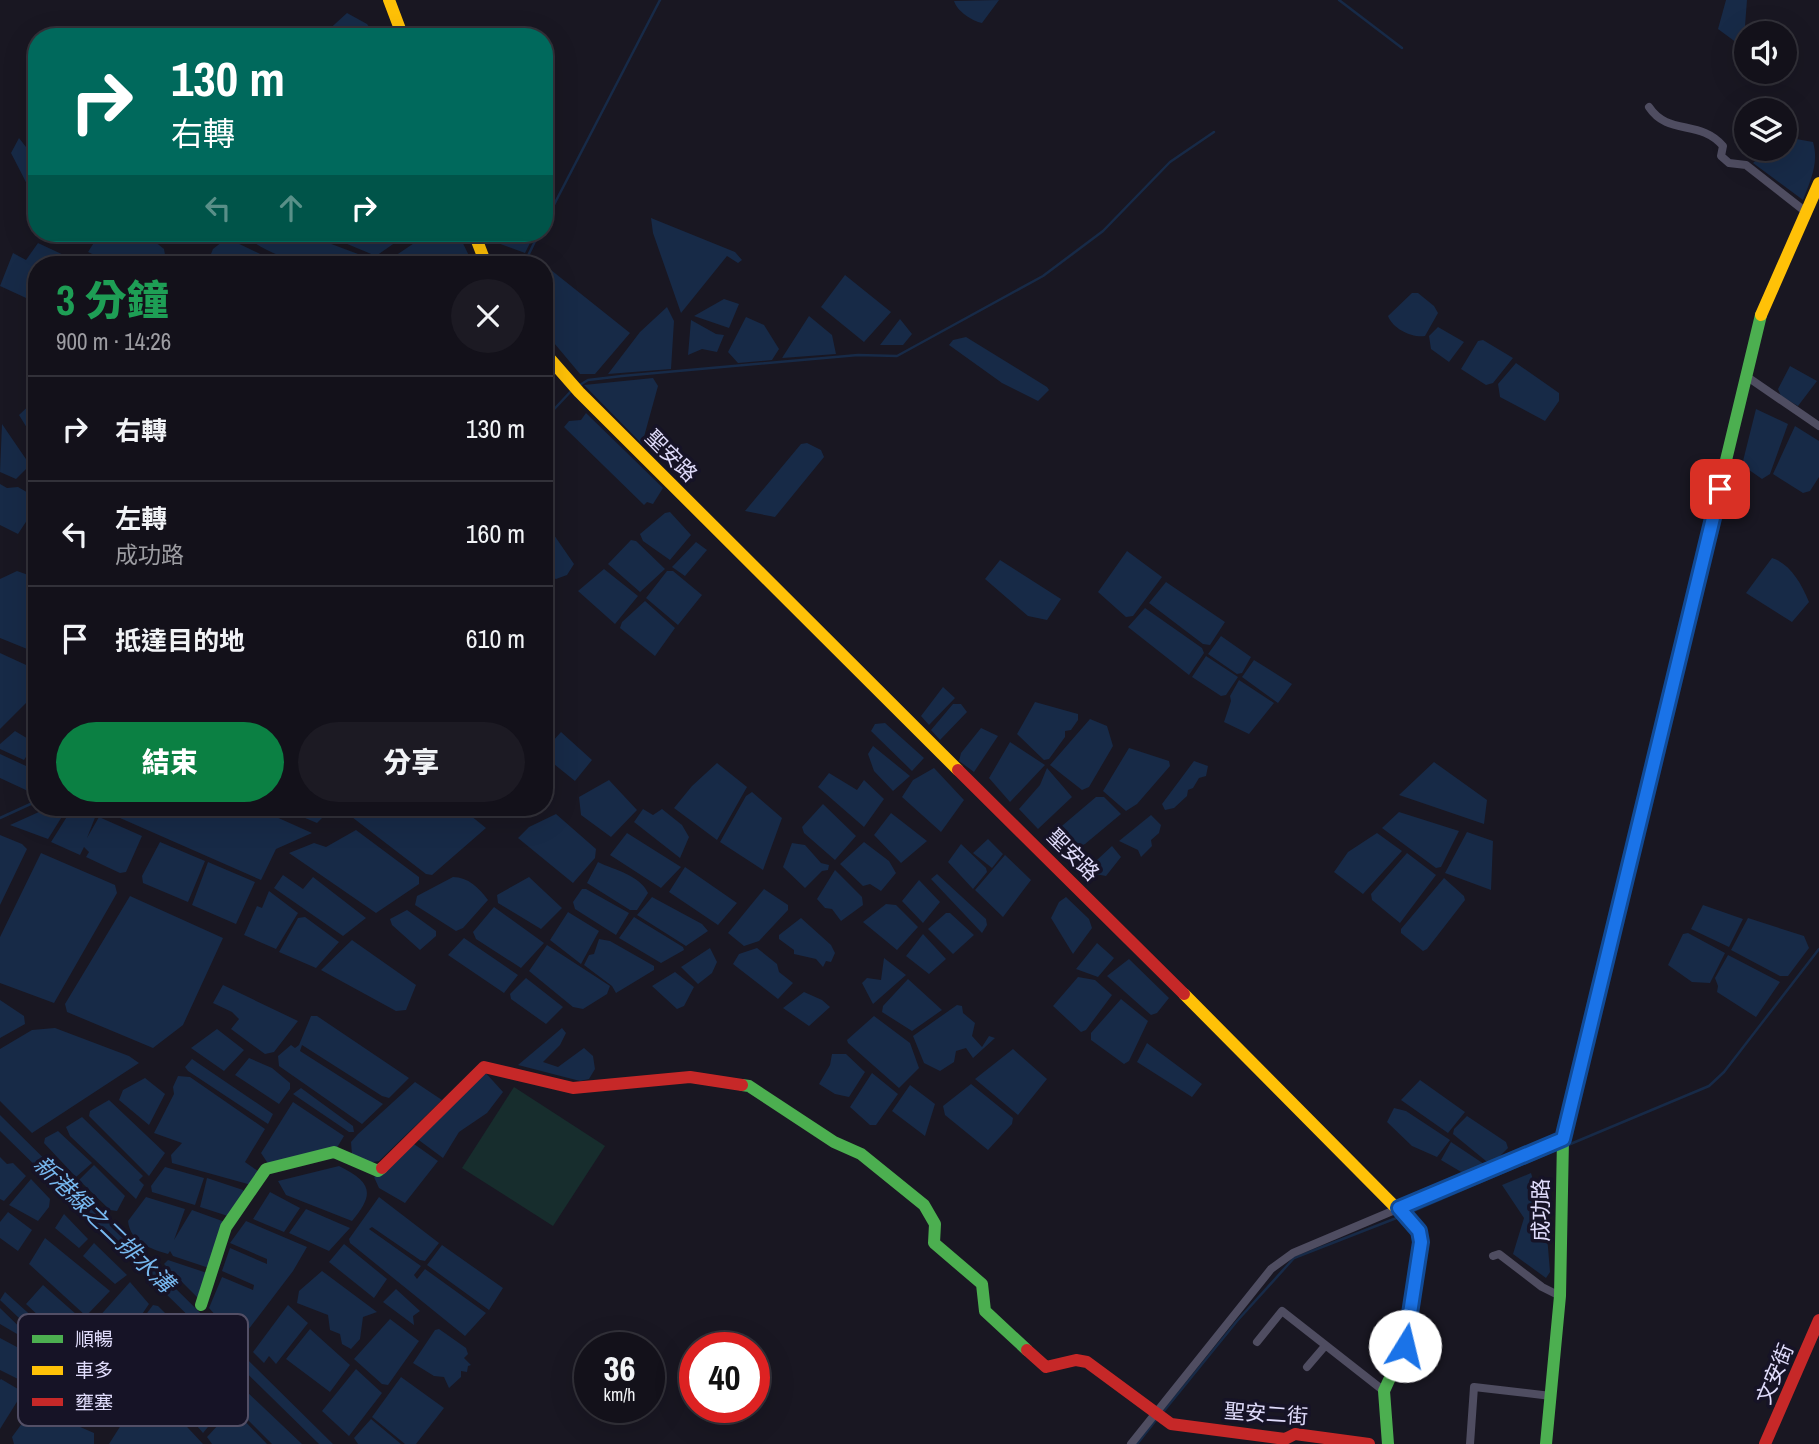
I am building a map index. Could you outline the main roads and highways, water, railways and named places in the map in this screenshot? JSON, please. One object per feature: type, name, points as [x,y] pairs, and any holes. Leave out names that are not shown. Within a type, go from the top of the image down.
[{"type":"water","points":[[999,0],[982,23],[965,15],[954,1]]},
{"type":"water","points":[[1726,0],[1747,0],[1745,21],[1734,21],[1734,41],[1718,29]]},
{"type":"water","points":[[347,13],[370,28],[331,28]]},
{"type":"water","points":[[19,138],[28,147],[28,186],[11,153]]},
{"type":"water","points":[[1797,139],[1813,142],[1815,164],[1803,200],[1753,163],[1797,161]]},
{"type":"water","points":[[651,218],[735,252],[742,260],[738,263],[727,256],[681,313],[653,233]]},
{"type":"water","points":[[94,242],[155,242],[164,249],[165,256],[97,256],[88,252]]},
{"type":"water","points":[[222,242],[235,242],[264,256],[212,256],[213,249]]},
{"type":"water","points":[[326,242],[363,256],[282,256],[255,243]]},
{"type":"water","points":[[343,242],[396,242],[376,256]]},
{"type":"water","points":[[416,242],[462,242],[469,256],[395,256]]},
{"type":"water","points":[[495,242],[530,242],[525,253]]},
{"type":"water","points":[[38,243],[66,256],[29,256]]},
{"type":"water","points":[[13,253],[26,260],[28,257],[28,299],[0,286]]},
{"type":"water","points":[[553,271],[630,333],[595,374],[580,374],[553,342]]},
{"type":"water","points":[[845,275],[891,312],[864,342],[821,307]]},
{"type":"water","points":[[1412,293],[1418,293],[1434,306],[1438,313],[1425,336],[1404,332],[1390,321],[1388,316]]},
{"type":"water","points":[[724,299],[739,304],[729,328],[694,316]]},
{"type":"water","points":[[667,307],[674,321],[671,369],[608,374],[640,332]]},
{"type":"water","points":[[809,316],[832,335],[836,354],[782,358]]},
{"type":"water","points":[[746,317],[764,325],[779,349],[772,360],[738,363],[728,352]]},
{"type":"water","points":[[900,319],[912,334],[903,345],[880,345]]},
{"type":"water","points":[[691,320],[716,334],[724,335],[717,352],[702,349],[688,355]]},
{"type":"water","points":[[1438,327],[1464,342],[1449,362],[1431,349],[1429,336]]},
{"type":"water","points":[[966,337],[1049,390],[1038,401],[1002,383],[949,345],[953,340]]},
{"type":"water","points":[[1483,340],[1513,358],[1493,383],[1486,385],[1461,369],[1478,341]]},
{"type":"water","points":[[1516,363],[1559,393],[1559,401],[1545,421],[1500,397],[1498,384]]},
{"type":"water","points":[[1790,366],[1817,381],[1798,406],[1781,396],[1778,389]]},
{"type":"water","points":[[653,378],[658,386],[642,444],[584,385]]},
{"type":"water","points":[[28,406],[28,430],[19,415]]},
{"type":"water","points":[[1756,409],[1788,424],[1770,474],[1762,479],[1742,465]]},
{"type":"water","points":[[586,413],[663,488],[653,504],[647,502],[644,505],[564,427],[569,421],[581,420]]},
{"type":"water","points":[[2,424],[28,462],[28,467],[16,479],[0,472]]},
{"type":"water","points":[[1795,426],[1819,441],[1819,477],[1810,491],[1803,493],[1773,474]]},
{"type":"water","points":[[807,443],[821,450],[824,457],[775,517],[745,511],[801,444]]},
{"type":"water","points":[[0,484],[7,488],[18,487],[28,493],[28,519],[18,534],[0,525]]},
{"type":"water","points":[[670,512],[691,535],[670,560],[643,541],[640,534],[665,513]]},
{"type":"water","points":[[553,536],[574,564],[567,575],[556,579],[553,578]]},
{"type":"water","points":[[631,540],[636,541],[665,569],[640,592],[608,564]]},
{"type":"water","points":[[696,542],[707,550],[685,576],[672,567]]},
{"type":"water","points":[[1127,551],[1162,577],[1133,616],[1126,617],[1098,592]]},
{"type":"water","points":[[1772,558],[1784,564],[1794,574],[1809,602],[1792,622],[1746,593]]},
{"type":"water","points":[[1000,560],[1061,599],[1047,620],[1028,616],[985,579]]},
{"type":"water","points":[[604,569],[638,596],[615,624],[578,591]]},
{"type":"water","points":[[17,571],[28,575],[28,649],[0,638],[0,579]]},
{"type":"water","points":[[667,571],[673,571],[702,595],[678,625],[646,598]]},
{"type":"water","points":[[1166,582],[1225,622],[1210,645],[1203,644],[1149,603]]},
{"type":"water","points":[[645,601],[675,628],[655,656],[620,628],[622,622]]},
{"type":"water","points":[[1145,608],[1202,648],[1204,653],[1189,675],[1128,627]]},
{"type":"water","points":[[1221,636],[1251,657],[1242,673],[1237,674],[1208,654]]},
{"type":"water","points":[[0,653],[28,666],[28,701],[0,729]]},
{"type":"water","points":[[1206,656],[1238,677],[1226,695],[1221,696],[1192,677]]},
{"type":"water","points":[[1254,660],[1292,684],[1278,703],[1242,677]]},
{"type":"water","points":[[1239,680],[1274,703],[1249,734],[1224,722],[1230,696]]},
{"type":"water","points":[[943,687],[955,698],[929,725],[921,716]]},
{"type":"water","points":[[1035,702],[1078,714],[1078,720],[1071,730],[1065,731],[1065,737],[1049,759],[1044,760],[1017,734]]},
{"type":"water","points":[[953,704],[961,704],[967,712],[940,740],[931,730]]},
{"type":"water","points":[[1090,719],[1107,726],[1113,746],[1089,787],[1082,790],[1050,765]]},
{"type":"water","points":[[885,723],[924,758],[912,771],[871,731],[875,724]]},
{"type":"water","points":[[981,728],[998,736],[974,772],[959,761],[961,753]]},
{"type":"water","points":[[15,731],[28,739],[28,754],[24,760],[0,749],[0,744]]},
{"type":"water","points":[[561,732],[592,760],[575,781],[553,763],[553,741]]},
{"type":"water","points":[[1010,742],[1045,765],[1010,802],[989,778]]},
{"type":"water","points":[[873,746],[910,776],[893,791],[874,771],[868,754]]},
{"type":"water","points":[[1129,748],[1169,761],[1170,766],[1137,804],[1126,811],[1103,791]]},
{"type":"water","points":[[0,754],[28,767],[28,791],[0,778]]},
{"type":"water","points":[[1194,761],[1208,766],[1206,776],[1199,778],[1193,788],[1188,790],[1187,796],[1174,808],[1165,810],[1162,804]]},
{"type":"water","points":[[1434,762],[1487,800],[1484,824],[1399,795]]},
{"type":"water","points":[[717,763],[747,787],[717,840],[674,808],[692,786]]},
{"type":"water","points":[[934,768],[964,800],[941,832],[902,797],[913,780]]},
{"type":"water","points":[[1047,768],[1072,797],[1038,829],[1019,809],[1040,785]]},
{"type":"water","points":[[829,773],[857,790],[864,780],[884,799],[864,827],[818,787]]},
{"type":"water","points":[[609,780],[637,810],[611,837],[581,815],[579,797]]},
{"type":"water","points":[[752,792],[782,818],[763,870],[720,842],[746,796]]},
{"type":"water","points":[[1096,797],[1104,797],[1121,814],[1085,844],[1074,849],[1068,860],[1048,844],[1050,836]]},
{"type":"water","points":[[823,804],[856,836],[835,860],[804,833],[802,827]]},
{"type":"water","points":[[643,809],[653,815],[662,809],[682,825],[689,837],[680,858],[634,822]]},
{"type":"water","points":[[1399,812],[1459,831],[1441,867],[1436,868],[1382,828]]},
{"type":"water","points":[[891,813],[927,841],[901,863],[874,835]]},
{"type":"water","points":[[556,814],[596,849],[595,858],[573,883],[518,838],[529,827]]},
{"type":"water","points":[[1151,815],[1161,825],[1159,833],[1151,840],[1152,846],[1141,857],[1138,850],[1119,841]]},
{"type":"water","points":[[30,816],[62,816],[48,839],[10,825]]},
{"type":"water","points":[[67,816],[96,816],[87,838],[99,817],[142,836],[126,872],[120,873],[86,857],[89,852],[84,847],[80,855],[51,842]]},
{"type":"water","points":[[115,816],[274,816],[312,833],[276,849],[261,880]]},
{"type":"water","points":[[300,816],[324,816],[317,823]]},
{"type":"water","points":[[351,816],[471,816],[486,828],[432,875],[426,874]]},
{"type":"water","points":[[356,830],[419,877],[419,884],[376,913],[289,853],[314,843],[326,847]]},
{"type":"water","points":[[1467,832],[1493,841],[1491,890],[1445,873]]},
{"type":"water","points":[[627,833],[681,867],[661,888],[610,855]]},
{"type":"water","points":[[1377,833],[1402,851],[1363,894],[1334,872],[1348,852]]},
{"type":"water","points":[[0,835],[22,844],[27,849],[0,905]]},
{"type":"water","points":[[988,839],[1003,854],[992,868],[973,853]]},
{"type":"water","points":[[160,842],[205,861],[188,902],[143,883],[142,876]]},
{"type":"water","points":[[864,842],[889,861],[896,873],[881,891],[870,884],[863,886],[840,864]]},
{"type":"water","points":[[792,843],[805,845],[821,863],[829,865],[828,870],[822,871],[805,888],[783,867]]},
{"type":"water","points":[[961,844],[986,868],[987,872],[973,889],[948,862]]},
{"type":"water","points":[[1112,846],[1121,857],[1106,876],[1084,872]]},
{"type":"water","points":[[41,853],[115,885],[117,893],[54,1003],[0,983],[0,937]]},
{"type":"water","points":[[1407,853],[1436,875],[1400,923],[1372,900],[1371,894]]},
{"type":"water","points":[[1005,855],[1031,880],[1003,917],[975,890]]},
{"type":"water","points":[[208,862],[255,882],[236,924],[192,905]]},
{"type":"water","points":[[598,862],[633,877],[644,887],[648,893],[637,910],[630,910],[587,883]]},
{"type":"water","points":[[685,867],[737,903],[718,925],[669,892]]},
{"type":"water","points":[[835,870],[862,897],[863,905],[841,921],[832,909],[825,908],[817,899]]},
{"type":"water","points":[[937,874],[986,919],[987,925],[982,933],[931,879]]},
{"type":"water","points":[[283,875],[303,889],[313,877],[366,918],[343,936],[274,888]]},
{"type":"water","points":[[453,877],[473,884],[488,900],[463,928],[456,931],[415,905],[417,896]]},
{"type":"water","points":[[529,877],[562,908],[541,929],[498,903],[497,895]]},
{"type":"water","points":[[1444,878],[1465,900],[1423,951],[1401,933],[1401,929]]},
{"type":"water","points":[[919,880],[940,902],[923,923],[902,901]]},
{"type":"water","points":[[582,889],[629,913],[616,935],[575,909],[573,902]]},
{"type":"water","points":[[764,889],[788,905],[788,910],[759,941],[744,946],[728,933]]},
{"type":"water","points":[[269,891],[298,913],[276,949],[244,935],[257,906],[262,908]]},
{"type":"water","points":[[130,896],[223,938],[183,1025],[153,1048],[67,1012],[65,1004]]},
{"type":"water","points":[[652,897],[702,924],[708,931],[686,946],[637,915]]},
{"type":"water","points":[[1066,897],[1089,919],[1092,928],[1073,954],[1051,918],[1059,902]]},
{"type":"water","points":[[886,904],[896,905],[918,927],[897,950],[863,922]]},
{"type":"water","points":[[1703,905],[1743,919],[1729,947],[1691,929]]},
{"type":"water","points":[[494,907],[544,943],[521,968],[476,939],[473,932]]},
{"type":"water","points":[[407,910],[436,931],[436,936],[420,950],[392,925],[390,919]]},
{"type":"water","points":[[568,912],[599,931],[581,964],[550,940]]},
{"type":"water","points":[[946,913],[950,913],[974,935],[953,954],[928,929]]},
{"type":"water","points":[[305,917],[339,942],[316,968],[279,952],[298,918]]},
{"type":"water","points":[[634,917],[684,950],[661,963],[619,938]]},
{"type":"water","points":[[801,918],[831,945],[835,953],[831,962],[826,961],[823,967],[816,959],[794,954],[794,950],[779,939],[779,935]]},
{"type":"water","points":[[1748,918],[1804,936],[1809,948],[1788,976],[1780,976],[1731,950]]},
{"type":"water","points":[[1688,933],[1725,953],[1710,983],[1692,982],[1668,965],[1683,934]]},
{"type":"water","points":[[923,934],[946,959],[929,974],[906,956]]},
{"type":"water","points":[[464,938],[518,975],[504,993],[448,955]]},
{"type":"water","points":[[599,939],[610,941],[654,966],[654,970],[616,993],[612,986],[584,965],[589,955],[594,954]]},
{"type":"water","points":[[352,940],[416,985],[406,1010],[396,1011],[321,970]]},
{"type":"water","points":[[1097,943],[1114,958],[1098,977],[1076,969]]},
{"type":"water","points":[[547,945],[610,986],[607,994],[583,1009],[573,1007],[529,971]]},
{"type":"water","points":[[710,948],[717,962],[712,973],[698,984],[681,967]]},
{"type":"water","points":[[757,948],[777,964],[779,972],[793,983],[778,999],[733,964],[739,954]]},
{"type":"water","points":[[1728,955],[1780,982],[1756,1017],[1717,992],[1715,978]]},
{"type":"water","points":[[884,958],[906,975],[873,1004],[862,983],[867,978],[881,980]]},
{"type":"water","points":[[1129,959],[1169,998],[1157,1013],[1151,1015],[1107,976]]},
{"type":"water","points":[[675,972],[694,987],[684,1006],[677,1009],[652,986]]},
{"type":"water","points":[[1078,977],[1095,980],[1112,995],[1086,1030],[1081,1032],[1053,1006]]},
{"type":"water","points":[[526,978],[563,1007],[546,1024],[511,999],[510,994]]},
{"type":"water","points":[[908,979],[942,1010],[912,1031],[882,1012],[883,1006]]},
{"type":"water","points":[[223,985],[298,1021],[274,1052],[265,1054],[231,1029],[239,1019],[232,1012],[213,1003]]},
{"type":"water","points":[[804,992],[830,1007],[809,1026],[783,1008]]},
{"type":"water","points":[[1121,999],[1148,1021],[1129,1061],[1124,1064],[1091,1040],[1091,1033]]},
{"type":"water","points":[[0,1000],[24,1016],[25,1024],[0,1038]]},
{"type":"water","points":[[957,1005],[962,1006],[963,1013],[975,1023],[972,1036],[982,1047],[989,1036],[995,1038],[973,1058],[966,1048],[956,1051],[954,1062],[940,1071],[924,1063],[913,1036]]},
{"type":"water","points":[[311,1016],[317,1016],[409,1078],[389,1098],[382,1096],[302,1045],[300,1051],[383,1104],[362,1124],[279,1066],[278,1056],[291,1045],[295,1048],[299,1045]]},
{"type":"water","points":[[874,1016],[910,1043],[919,1068],[899,1088],[848,1043],[847,1040]]},
{"type":"water","points":[[55,1028],[129,1056],[139,1063],[32,1133],[0,1101],[0,1049],[32,1030]]},
{"type":"water","points":[[562,1028],[566,1033],[560,1045],[543,1062],[558,1067],[584,1048],[593,1056],[595,1069],[589,1079],[580,1081],[518,1065]]},
{"type":"water","points":[[217,1029],[244,1050],[224,1071],[191,1048]]},
{"type":"water","points":[[1147,1043],[1202,1084],[1192,1097],[1137,1062]]},
{"type":"water","points":[[1013,1049],[1047,1079],[1018,1115],[975,1079]]},
{"type":"water","points":[[832,1054],[846,1054],[865,1072],[849,1097],[835,1094],[819,1084],[830,1065]]},
{"type":"water","points":[[249,1058],[272,1068],[290,1083],[290,1089],[279,1104],[235,1075]]},
{"type":"water","points":[[192,1059],[273,1114],[268,1124],[188,1071],[185,1067]]},
{"type":"water","points":[[484,1071],[503,1092],[487,1113],[459,1132],[443,1158],[416,1138]]},
{"type":"water","points":[[872,1073],[898,1094],[876,1125],[870,1125],[850,1107]]},
{"type":"water","points":[[178,1076],[190,1077],[265,1129],[245,1162],[262,1174],[255,1186],[172,1163],[171,1155],[182,1143],[154,1133],[174,1094],[173,1087]]},
{"type":"water","points":[[145,1078],[165,1094],[149,1125],[119,1100],[123,1090]]},
{"type":"water","points":[[1420,1080],[1465,1112],[1448,1133],[1401,1100]]},
{"type":"water","points":[[415,1082],[442,1100],[379,1161],[368,1163],[352,1155],[351,1142]]},
{"type":"water","points":[[971,1084],[1013,1118],[1012,1124],[988,1150],[945,1115],[943,1106]]},
{"type":"water","points":[[910,1085],[935,1104],[925,1136],[892,1111]]},
{"type":"water","points":[[301,1088],[353,1126],[354,1132],[349,1132],[293,1094]]},
{"type":"water","points":[[109,1100],[165,1153],[149,1176],[89,1116],[90,1111]]},
{"type":"water","points":[[293,1102],[344,1136],[335,1151],[269,1165],[261,1153]]},
{"type":"water","points":[[1394,1108],[1406,1111],[1450,1140],[1437,1157],[1412,1146],[1387,1122]]},
{"type":"water","name":"新港線之二排水溝","points":[[0,1115],[201,1314],[187,1314],[0,1131]]},
{"type":"water","points":[[1467,1116],[1506,1142],[1508,1148],[1494,1162],[1486,1161],[1453,1134],[1454,1129]]},
{"type":"water","points":[[82,1117],[143,1176],[139,1180],[144,1185],[136,1199],[70,1136],[66,1127]]},
{"type":"water","points":[[58,1131],[92,1163],[76,1177],[44,1143],[45,1138]]},
{"type":"water","points":[[1451,1142],[1484,1164],[1485,1169],[1468,1176],[1441,1160]]},
{"type":"water","points":[[414,1144],[438,1161],[405,1203],[379,1188],[374,1177]]},
{"type":"water","points":[[0,1157],[7,1164],[13,1163],[26,1176],[4,1201],[0,1199]]},
{"type":"water","points":[[94,1165],[125,1196],[117,1211],[110,1210],[79,1180]]},
{"type":"water","points":[[339,1166],[364,1183],[366,1189],[364,1203],[352,1221],[286,1195],[278,1181]]},
{"type":"water","points":[[165,1167],[204,1178],[195,1205],[152,1192],[151,1186]]},
{"type":"water","points":[[1531,1173],[1537,1193],[1544,1198],[1550,1272],[1546,1278],[1513,1254],[1524,1218],[1502,1185]]},
{"type":"water","points":[[207,1178],[243,1190],[247,1196],[231,1217],[200,1207]]},
{"type":"water","points":[[31,1179],[50,1199],[49,1207],[38,1221],[9,1205]]},
{"type":"water","points":[[270,1192],[300,1208],[284,1232],[253,1219]]},
{"type":"water","points":[[146,1197],[185,1209],[174,1240],[192,1210],[225,1222],[209,1268],[173,1256],[170,1251],[168,1254],[155,1250],[137,1239],[128,1221]]},
{"type":"water","points":[[379,1197],[439,1243],[425,1261],[420,1260],[372,1227],[369,1229],[421,1266],[414,1275],[417,1279],[425,1269],[486,1313],[465,1336],[350,1243],[349,1239]]},
{"type":"water","points":[[306,1209],[350,1228],[329,1251],[289,1233]]},
{"type":"water","points":[[8,1212],[32,1230],[18,1251],[0,1238],[0,1222]]},
{"type":"water","points":[[64,1214],[88,1239],[79,1248],[55,1228]]},
{"type":"water","points":[[246,1221],[307,1247],[293,1271],[248,1330],[248,1314],[214,1314],[209,1308],[222,1277],[253,1290],[254,1285],[222,1271],[230,1248],[267,1264],[267,1259],[230,1243]]},
{"type":"water","points":[[45,1238],[110,1291],[88,1314],[84,1314],[29,1264]]},
{"type":"water","points":[[94,1243],[127,1275],[115,1284],[83,1256]]},
{"type":"water","points":[[344,1244],[387,1279],[374,1298],[329,1262]]},
{"type":"water","points":[[442,1245],[503,1288],[489,1310],[427,1265]]},
{"type":"water","points":[[168,1260],[210,1274],[199,1299],[164,1264]]},
{"type":"water","points":[[322,1271],[377,1312],[363,1317],[360,1339],[351,1349],[342,1344],[340,1334],[330,1330],[328,1315],[297,1303],[299,1291]]},
{"type":"water","points":[[130,1282],[149,1304],[142,1314],[101,1314]]},
{"type":"water","points":[[43,1285],[76,1314],[37,1314],[26,1304]]},
{"type":"water","points":[[396,1289],[420,1311],[413,1316],[414,1325],[383,1302]]},
{"type":"water","points":[[5,1292],[29,1314],[18,1314],[18,1317],[0,1300]]},
{"type":"water","points":[[153,1305],[166,1314],[146,1314]]},
{"type":"water","points":[[288,1305],[308,1323],[276,1364],[269,1356],[264,1363],[253,1352]]},
{"type":"water","points":[[0,1308],[18,1326],[18,1335],[0,1324]]},
{"type":"water","points":[[390,1319],[419,1341],[388,1385],[382,1384],[354,1359]]},
{"type":"water","points":[[310,1329],[350,1365],[330,1392],[286,1359]]},
{"type":"water","points":[[439,1329],[466,1348],[468,1354],[464,1358],[471,1365],[468,1366],[467,1372],[461,1371],[461,1377],[449,1388],[444,1377],[434,1376],[413,1363],[435,1330]]},
{"type":"water","points":[[0,1338],[18,1348],[18,1379],[0,1370]]},
{"type":"water","points":[[248,1360],[333,1444],[319,1444],[248,1374]]},
{"type":"water","points":[[356,1369],[382,1393],[349,1436],[322,1411]]},
{"type":"water","points":[[401,1377],[444,1408],[416,1444],[405,1444],[372,1417]]},
{"type":"water","points":[[0,1380],[18,1389],[18,1400],[0,1429]]},
{"type":"water","points":[[248,1393],[302,1444],[272,1444],[248,1420]]},
{"type":"water","points":[[371,1419],[401,1444],[358,1444],[354,1438]]},
{"type":"water","points":[[248,1424],[267,1444],[212,1444],[207,1437],[217,1426]]},
{"type":"water","points":[[20,1426],[78,1426],[94,1433],[94,1444],[14,1444],[12,1437]]},
{"type":"water","points":[[120,1426],[186,1426],[203,1444],[109,1444]]},
{"type":"water","points":[[197,1426],[209,1426],[203,1433]]},
{"type":"waterway","points":[[553,207],[660,0]]},
{"type":"waterway","points":[[1339,0],[1402,48]]},
{"type":"waterway","points":[[578,386],[588,380],[622,376],[858,355],[897,356],[1043,276],[1103,231],[1170,162],[1214,132]]},
{"type":"waterway","points":[[528,256],[535,242]]},
{"type":"waterway","points":[[553,410],[573,389]]},
{"type":"waterway","points":[[0,818],[28,805]]},
{"type":"waterway","points":[[1568,1145],[1709,1086],[1724,1072],[1819,949]]},
{"type":"waterway","points":[[1411,1212],[1558,1149]]},
{"type":"waterway","points":[[1163,1412],[1237,1321],[1294,1258],[1399,1217]]},
{"type":"waterway","points":[[1137,1444],[1156,1420]]}]
